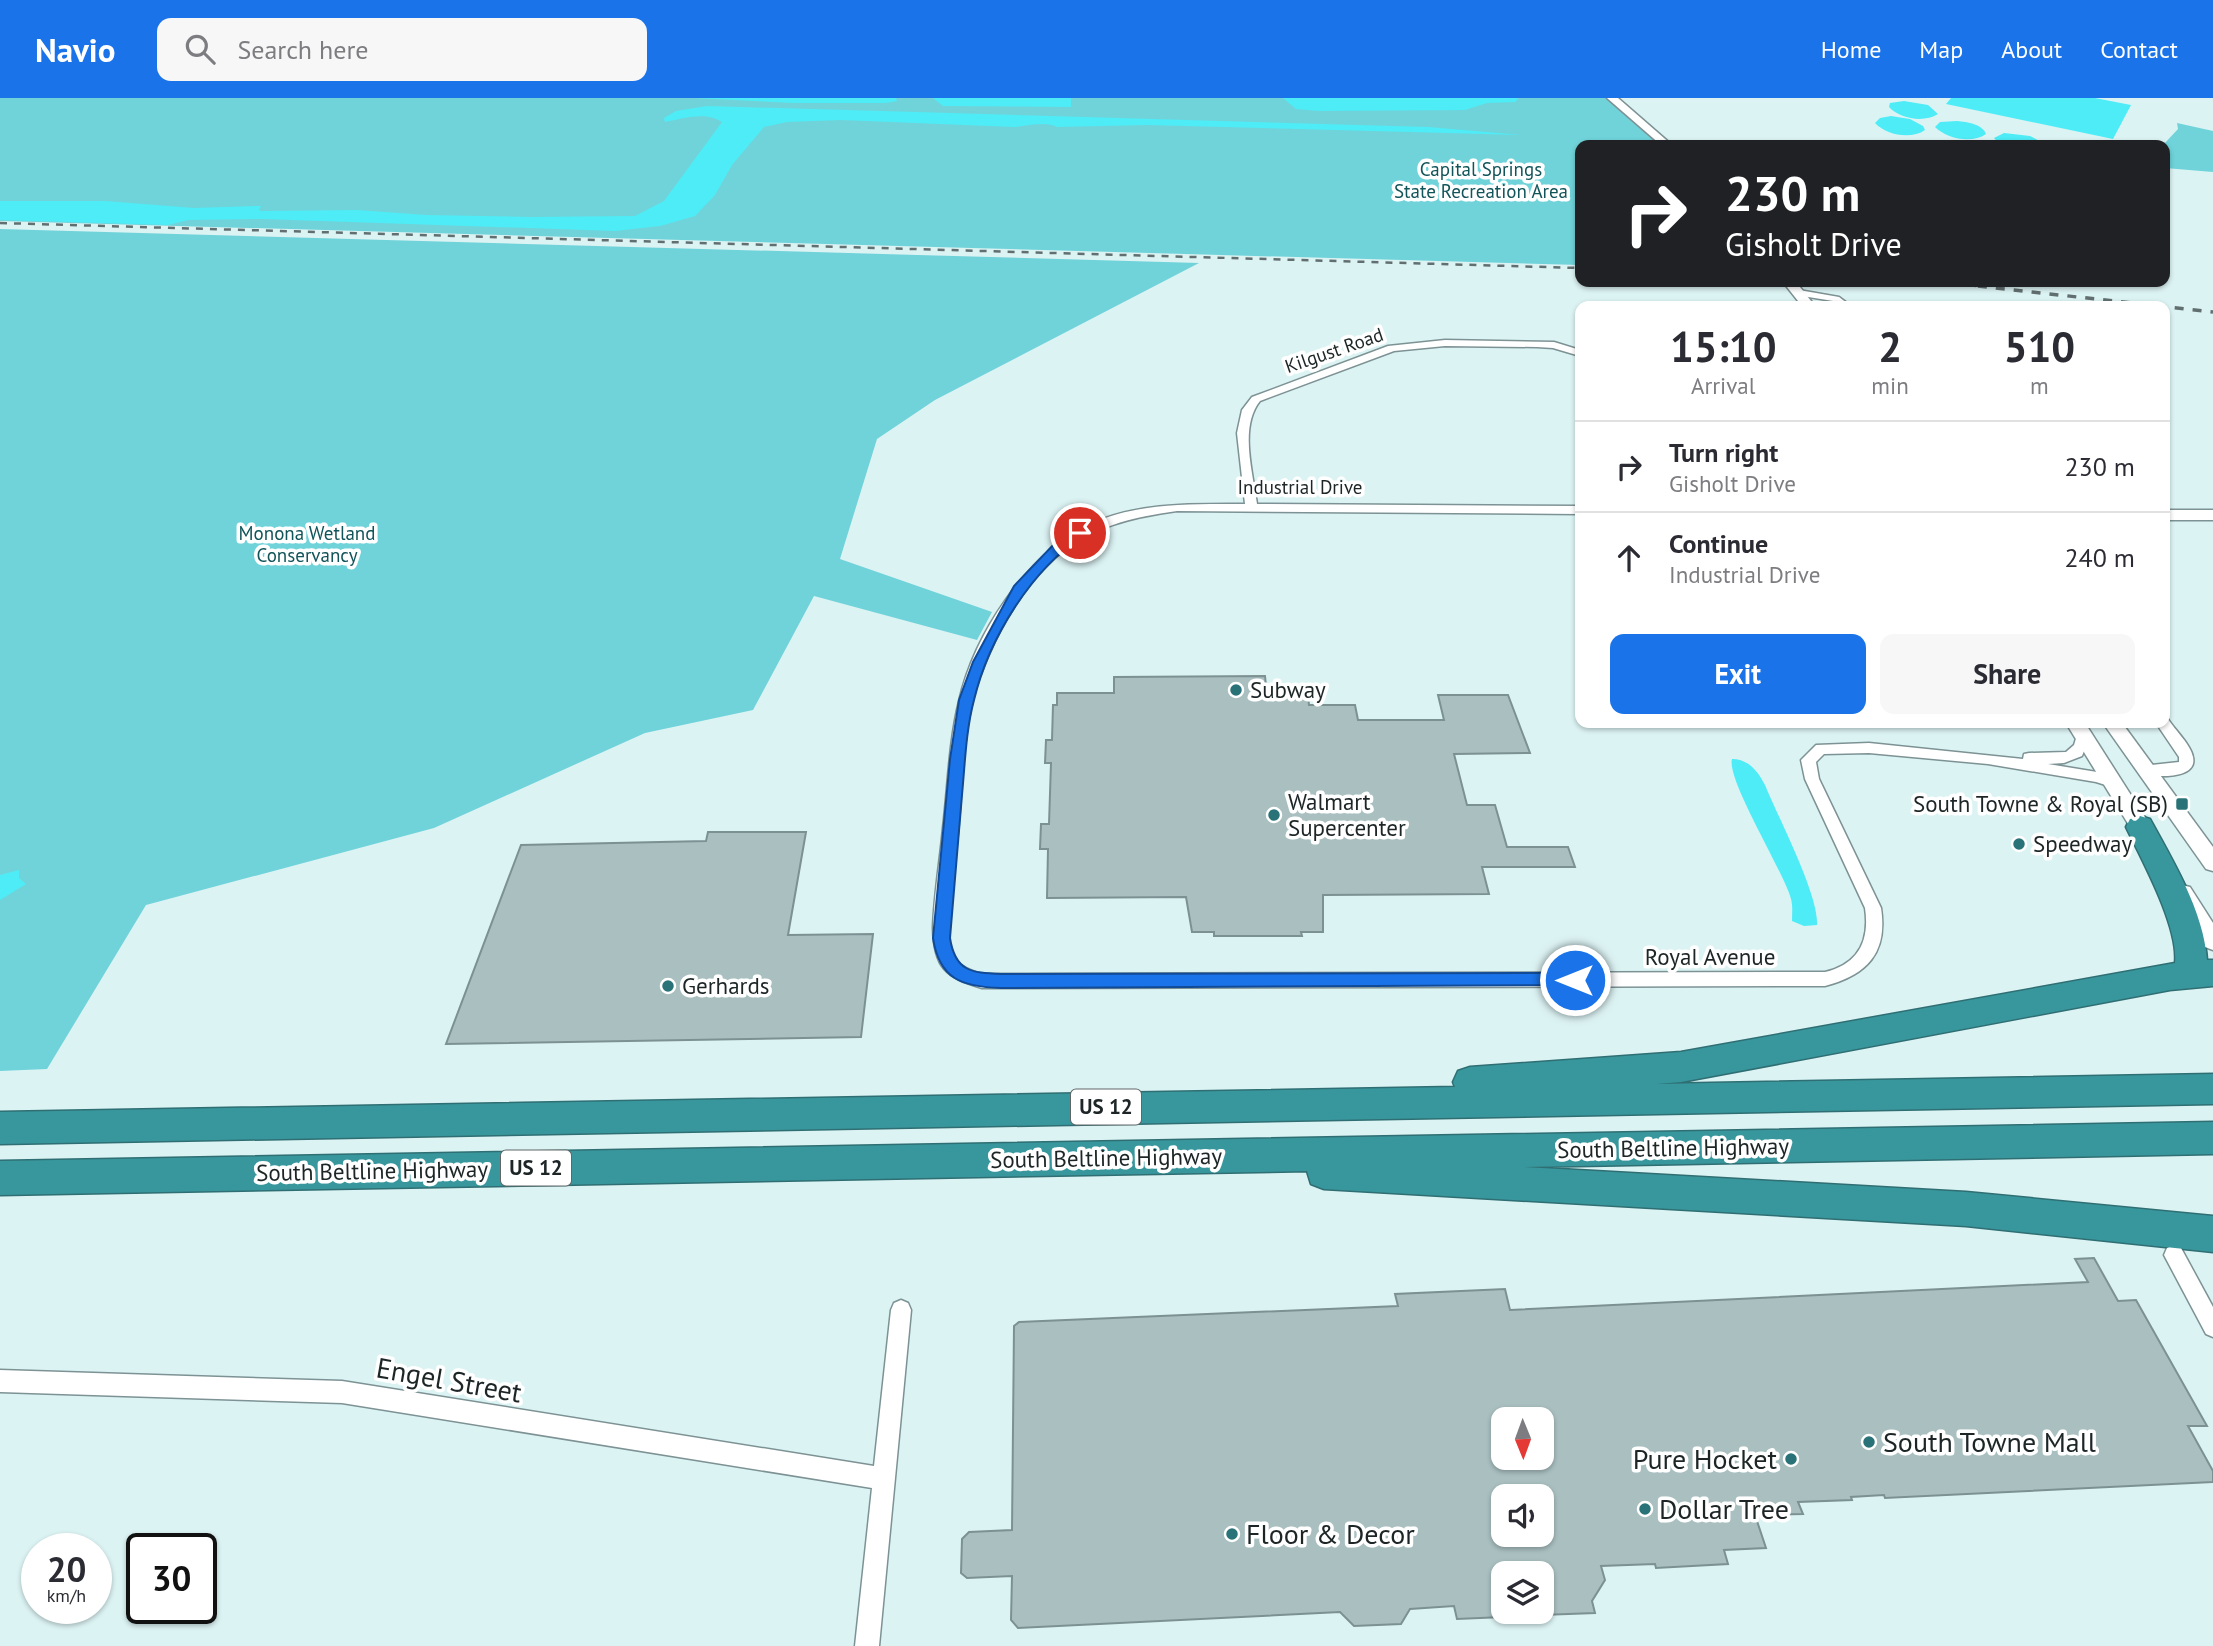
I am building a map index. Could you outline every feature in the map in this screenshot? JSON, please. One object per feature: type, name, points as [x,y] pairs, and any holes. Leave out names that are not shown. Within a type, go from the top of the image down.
[{"type":"highway","points":[[2140,827],[2174,899],[2192,951],[2190,971],[2179,976]]},
{"type":"highway","points":[[1072,1108],[1681,1066],[2179,976],[2213,973]]},
{"type":"highway","name":"US 12","points":[[0,1128],[2213,1089]]},
{"type":"highway","name":"South Beltline Highway","points":[[0,1178],[2213,1138]]},
{"type":"highway","points":[[1072,1158],[1966,1209],[2211,1234]]},
{"type":"street","points":[[1612,98],[1661,140]]},
{"type":"street","points":[[1794,287],[1805,301]]},
{"type":"street","points":[[1799,293],[1839,301]]},
{"type":"street","name":"Kilgust Road","points":[[1251,507],[1243,439],[1244,419],[1251,404],[1270,391],[1392,348],[1414,344],[1537,344],[1554,345],[1575,351]]},
{"type":"street","name":"Industrial Drive","points":[[944,958],[941,938],[945,889],[958,759],[967,700],[991,638],[1018,589],[1060,545],[1080,533],[1123,516],[1177,507],[1575,510]]},
{"type":"street","points":[[2170,515],[2213,515]]},
{"type":"street","points":[[2085,728],[2112,782],[2213,941]]},
{"type":"street","name":"Royal Avenue","points":[[1988,759],[2073,756],[2081,749],[2085,728]]},
{"type":"street","points":[[2086,728],[2119,756],[2147,769],[2176,770],[2186,765],[2186,756],[2166,728]]},
{"type":"street","points":[[2116,728],[2213,863]]},
{"type":"street","name":"Royal Avenue","points":[[944,958],[955,971],[982,981],[1834,978],[1855,968],[1875,938],[1877,922],[1873,908],[1812,779],[1808,766],[1809,757],[1821,749],[1832,747],[1988,759],[2112,782]]},
{"type":"street","points":[[2174,1255],[2213,1327]]},
{"type":"street","points":[[867,1646],[901,1310]]},
{"type":"street","name":"Engel Street","points":[[0,1381],[342,1392],[884,1479]]},
{"type":"green space","name":"Capital Springs State Recreation Area","points":[[0,98],[1607,98],[1655,140],[1575,140],[1575,265],[0,221]]},
{"type":"green space","points":[[2177,123],[2213,131],[2213,172],[2170,168],[2170,140],[2168,140],[2178,129]]},
{"type":"green space","name":"Monona Wetland Conservancy","points":[[0,229],[1199,263],[935,400],[877,439],[840,559],[992,612],[977,640],[814,596],[753,710],[645,733],[434,828],[146,905],[47,1069],[0,1071]]},
{"type":"shaded area","points":[[694,98],[896,98],[897,101],[793,103]]},
{"type":"shaded area","points":[[933,98],[1071,98],[1071,107],[943,106]]},
{"type":"shaded area","points":[[1283,98],[1518,99],[1515,102],[1487,103],[1465,110],[1319,111],[1296,109]]},
{"type":"shaded area","points":[[1951,98],[2095,98],[2131,105],[2113,139],[1946,104]]},
{"type":"shaded area","points":[[1904,101],[1928,105],[1938,114],[1926,118],[1912,118],[1889,107],[1890,103]]},
{"type":"shaded area","points":[[707,106],[1428,127],[1521,135],[1147,125],[1057,127],[1042,124],[1014,127],[841,120],[787,122],[764,127],[732,165],[715,195],[695,216],[660,226],[615,231],[263,219],[188,220],[168,225],[0,220],[0,201],[105,201],[194,208],[261,206],[261,211],[357,210],[426,215],[635,216],[664,201],[722,122],[701,116],[665,122],[664,118],[676,111]]},
{"type":"shaded area","points":[[1891,116],[1910,119],[1925,130],[1913,135],[1899,135],[1885,131],[1875,123],[1880,118]]},
{"type":"shaded area","points":[[1957,121],[1978,126],[1986,134],[1974,139],[1960,139],[1946,135],[1935,127],[1940,122]]},
{"type":"shaded area","points":[[2004,133],[2030,136],[2038,140],[1996,140],[1994,138]]},
{"type":"shaded area","points":[[1732,759],[1743,761],[1752,767],[1765,785],[1805,876],[1812,895],[1817,925],[1804,926],[1792,921],[1792,902],[1738,786]]},
{"type":"shaded area","points":[[19,870],[19,878],[26,884],[0,900],[0,875]]},
{"type":"building","name":"Walmart Supercenter","points":[[1265,676],[1267,695],[1308,695],[1309,705],[1355,705],[1358,720],[1444,720],[1438,695],[1508,695],[1530,753],[1454,754],[1467,805],[1495,805],[1507,847],[1568,847],[1575,867],[1482,867],[1489,894],[1323,895],[1323,932],[1301,932],[1302,936],[1214,936],[1214,932],[1192,932],[1186,897],[1047,898],[1048,849],[1040,849],[1041,824],[1049,824],[1051,763],[1045,763],[1046,740],[1052,740],[1053,705],[1057,705],[1057,693],[1114,693],[1114,677]]},
{"type":"building","name":"Gerhards","points":[[708,832],[806,832],[788,935],[873,934],[861,1037],[446,1044],[521,845],[706,841]]},
{"type":"building","name":"South Towne Mall","points":[[2094,1258],[2118,1301],[2136,1300],[2207,1426],[2188,1426],[2213,1471],[2213,1482],[1885,1498],[1884,1495],[1851,1497],[1852,1500],[1798,1502],[1803,1514],[1755,1515],[1766,1548],[1724,1550],[1728,1564],[1656,1568],[1655,1564],[1601,1566],[1605,1580],[1592,1601],[1595,1613],[1554,1615],[1554,1561],[1491,1561],[1491,1618],[1457,1619],[1454,1606],[1410,1609],[1401,1624],[1354,1626],[1340,1612],[1018,1628],[1011,1620],[1012,1576],[967,1578],[961,1573],[962,1539],[969,1532],[1012,1530],[1014,1326],[1019,1322],[1398,1306],[1395,1294],[1505,1289],[1510,1310],[2088,1282],[2075,1259]]},
{"type":"railway","points":[[0,223],[1575,268]]},
{"type":"railway","points":[[1987,287],[2114,301]]},
{"type":"railway","points":[[2170,307],[2213,312]]},
{"type":"place","name":"Subway","points":[[1236,690]]},
{"type":"place","name":"South Towne & Royal (SB)","points":[[2182,804]]},
{"type":"place","name":"Walmart Supercenter","points":[[1274,815]]},
{"type":"place","name":"Speedway","points":[[2019,844]]},
{"type":"place","name":"Gerhards","points":[[668,986]]},
{"type":"place","name":"South Towne Mall","points":[[1869,1442]]},
{"type":"place","name":"Pure Hocket","points":[[1791,1459]]},
{"type":"place","name":"Dollar Tree","points":[[1645,1509]]},
{"type":"place","name":"Floor & Decor","points":[[1232,1534]]},
{"type":"route","points":[[1080,533],[1060,545],[1018,589],[991,638],[967,700],[958,759],[941,938],[944,958],[955,971],[965,977],[982,981],[1575,980]]}]
